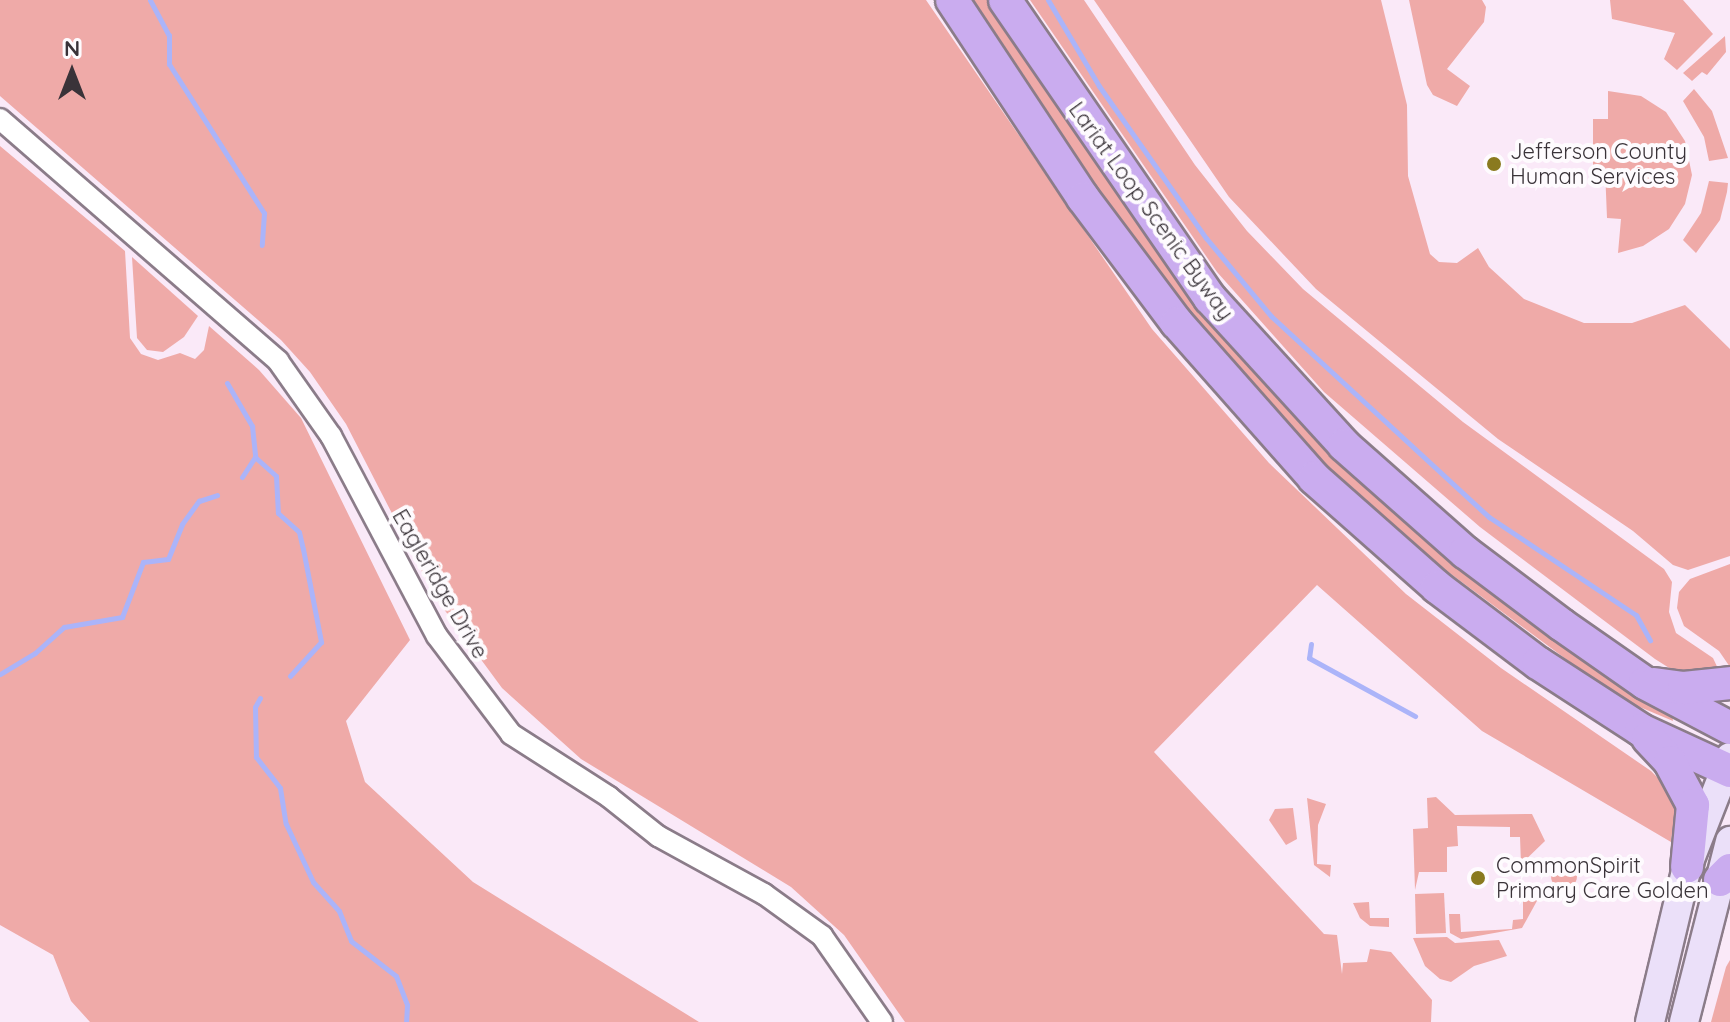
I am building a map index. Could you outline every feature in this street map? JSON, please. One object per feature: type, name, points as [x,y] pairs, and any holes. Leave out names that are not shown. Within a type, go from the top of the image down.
[{"type":"highway","name":"Lariat Loop Scenic Byway","points":[[952,0],[1093,211],[1177,323],[1269,432],[1437,587],[1538,663],[1641,730]]},
{"type":"highway","name":"Lariat Loop Scenic Byway","points":[[1005,0],[1170,245],[1301,401],[1465,552],[1645,683],[1730,728]]},
{"type":"highway","points":[[1645,683],[1684,688],[1730,683]]},
{"type":"highway","points":[[1641,730],[1728,766]]},
{"type":"highway","points":[[1641,730],[1670,762],[1693,805],[1687,867]]},
{"type":"main road","points":[[1650,1022],[1687,867],[1728,766]]},
{"type":"main road","points":[[1684,1022],[1725,875],[1730,841]]},
{"type":"street","name":"Eagleridge Drive","points":[[0,119],[278,361],[331,436],[437,636],[511,734],[609,797],[658,836],[764,894],[822,936],[882,1022]]},
{"type":"shaded area","points":[[0,0],[926,0],[1152,329],[1269,463],[1406,594],[1501,668],[1651,771],[1665,785],[1675,809],[1671,842],[1482,731],[1317,585],[1154,752],[1324,934],[1337,935],[1342,974],[1343,963],[1367,962],[1370,949],[1391,952],[1432,1000],[1431,1022],[905,1022],[844,935],[791,887],[581,759],[502,688],[435,597],[346,424],[310,372],[281,340],[0,96]]},
{"type":"shaded area","points":[[962,0],[994,0],[1207,309],[1672,714],[1673,721],[1635,705],[1582,671],[1355,503],[1196,332]]},
{"type":"shaded area","points":[[1030,0],[1084,0],[1195,165],[1247,231],[1303,289],[1463,422],[1664,569],[1672,582],[1669,612],[1676,633],[1713,658],[1721,675],[1674,671],[1655,659],[1480,527],[1324,392],[1217,272]]},
{"type":"shaded area","points":[[1094,0],[1381,0],[1407,105],[1408,176],[1430,254],[1439,262],[1457,263],[1478,248],[1489,267],[1524,299],[1584,323],[1632,323],[1685,305],[1730,349],[1730,556],[1688,570],[1673,565],[1633,531],[1498,439],[1316,289],[1229,197]]},
{"type":"shaded area","points":[[1409,0],[1482,0],[1486,7],[1484,22],[1447,69],[1470,86],[1457,106],[1433,95],[1427,85]]},
{"type":"shaded area","points":[[1610,0],[1683,0],[1713,34],[1677,70],[1664,59],[1675,33],[1612,19]]},
{"type":"shaded area","points":[[1725,36],[1726,52],[1707,75],[1702,72],[1692,81],[1683,73]]},
{"type":"shaded area","points":[[1694,89],[1712,111],[1728,158],[1709,161],[1704,137],[1683,101]]},
{"type":"shaded area","points":[[1608,91],[1641,96],[1666,112],[1685,141],[1692,175],[1685,204],[1669,229],[1643,246],[1618,253],[1621,219],[1607,218],[1605,169],[1593,169],[1593,119],[1608,119]]},
{"type":"shaded area","points":[[0,146],[125,251],[130,338],[141,354],[158,360],[180,353],[195,359],[204,350],[209,326],[259,370],[301,418],[410,640],[346,721],[365,782],[473,882],[699,1022],[90,1022],[71,1001],[53,955],[0,925]]},
{"type":"shaded area","points":[[1709,181],[1728,183],[1727,192],[1720,220],[1696,253],[1683,240],[1701,213]]},
{"type":"shaded area","points":[[132,257],[198,316],[184,337],[163,352],[147,350],[137,338]]},
{"type":"shaded area","points":[[1730,564],[1730,667],[1719,651],[1684,626],[1677,608],[1679,592],[1690,579]]},
{"type":"shaded area","points":[[1436,797],[1455,815],[1532,814],[1545,841],[1521,864],[1520,837],[1510,837],[1510,827],[1457,826],[1458,846],[1447,847],[1447,872],[1419,872],[1415,890],[1413,829],[1428,828],[1427,798]]},
{"type":"shaded area","points":[[1307,798],[1326,804],[1318,825],[1317,864],[1331,865],[1330,877],[1314,865]]},
{"type":"shaded area","points":[[1293,808],[1297,839],[1286,845],[1269,820],[1275,809]]},
{"type":"shaded area","points":[[1564,863],[1573,867],[1577,876],[1573,885],[1564,889],[1555,885],[1551,876],[1555,867]]},
{"type":"shaded area","points":[[1529,884],[1538,899],[1522,928],[1461,939],[1450,933],[1449,914],[1460,914],[1461,932],[1512,929],[1513,920],[1523,919],[1523,892],[1529,891]]},
{"type":"shaded area","points":[[1444,893],[1446,933],[1416,934],[1415,894]]},
{"type":"shaded area","points":[[1369,902],[1370,918],[1389,918],[1389,927],[1370,926],[1360,918],[1353,903]]},
{"type":"shaded area","points":[[1447,937],[1455,943],[1499,940],[1507,956],[1474,966],[1451,982],[1440,979],[1425,966],[1413,938]]},
{"type":"shaded area","points":[[1730,960],[1730,1022],[1711,1022],[1726,967]]},
{"type":"waterway","points":[[150,0],[169,35],[169,64],[264,213],[262,245]]},
{"type":"waterway","points":[[1048,0],[1099,86],[1206,238],[1271,316],[1489,517],[1636,615],[1650,640]]},
{"type":"waterway","points":[[227,383],[252,426],[255,457],[276,476],[278,513],[299,532],[303,549],[321,642],[290,676]]},
{"type":"waterway","points":[[242,477],[255,457]]},
{"type":"waterway","points":[[0,674],[35,653],[64,627],[122,617],[143,562],[168,559],[182,524],[199,501],[217,495]]},
{"type":"waterway","points":[[1311,644],[1309,658],[1415,716]]},
{"type":"waterway","points":[[260,698],[255,707],[256,757],[280,788],[286,824],[313,882],[339,911],[351,941],[396,976],[407,1005],[406,1022]]},
{"type":"place","name":"Jefferson County Human Services","points":[[1494,164]]},
{"type":"place","name":"CommonSpirit Primary Care Golden","points":[[1478,878]]}]
